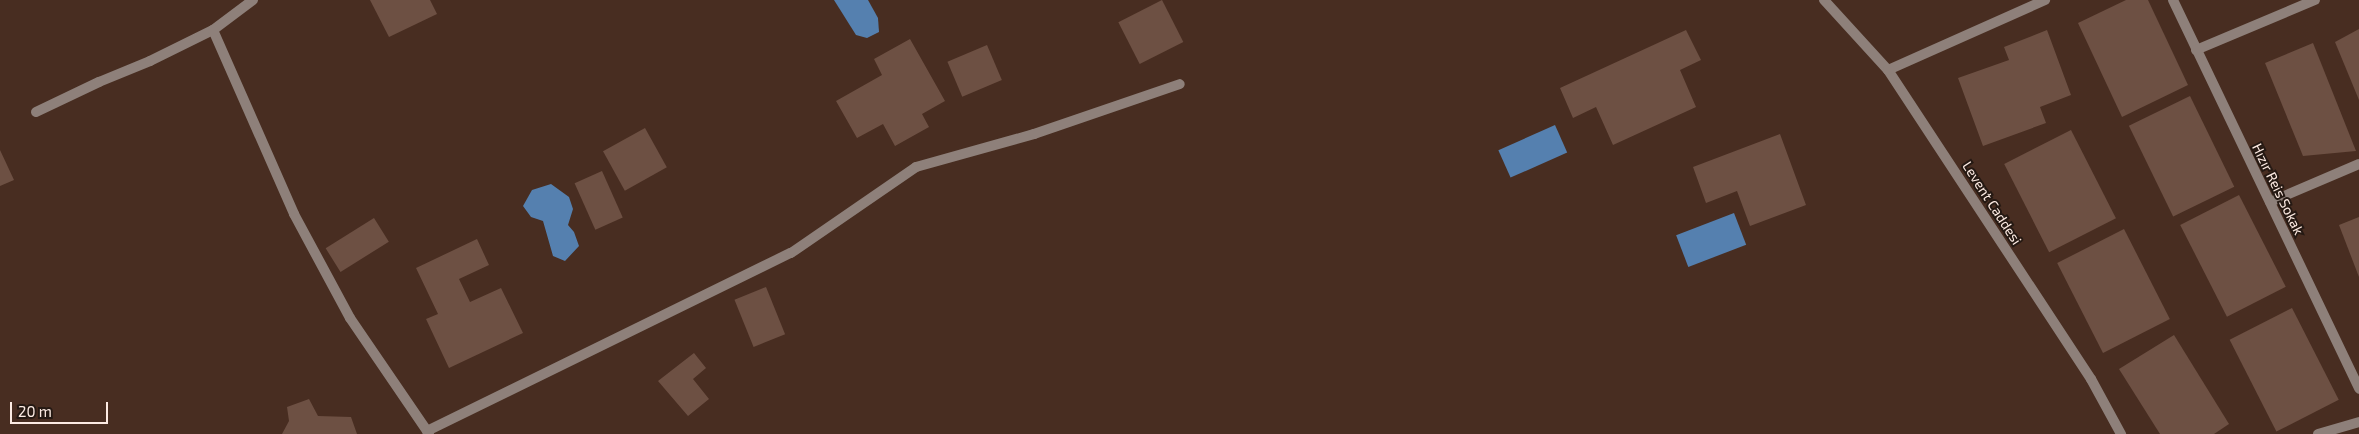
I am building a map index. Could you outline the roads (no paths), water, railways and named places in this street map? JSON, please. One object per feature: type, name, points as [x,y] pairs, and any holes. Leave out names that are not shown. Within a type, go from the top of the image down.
[{"type":"street","points":[[36,112],[213,30],[253,0]]},
{"type":"street","name":"Levent Caddesi","points":[[1824,0],[1888,70],[2091,380],[2120,434]]},
{"type":"street","points":[[1888,70],[2045,0]]},
{"type":"street","name":"Hızır Reis Sokak","points":[[2173,0],[2359,389]]},
{"type":"street","points":[[2196,50],[2315,0]]},
{"type":"street","points":[[213,30],[294,214],[350,318],[428,433],[790,253],[916,167],[1034,134],[1180,84]]},
{"type":"street","points":[[2270,202],[2359,164]]},
{"type":"street","points":[[2318,434],[2359,422]]},
{"type":"water","points":[[834,0],[868,0],[878,18],[879,32],[867,38],[856,35]]},
{"type":"water","points":[[1555,125],[1567,152],[1511,178],[1498,150]]},
{"type":"water","points":[[551,184],[569,197],[573,209],[568,225],[574,232],[579,246],[565,261],[553,256],[543,221],[531,217],[523,206],[532,190]]},
{"type":"water","points":[[1734,213],[1746,245],[1688,267],[1676,235]]}]
